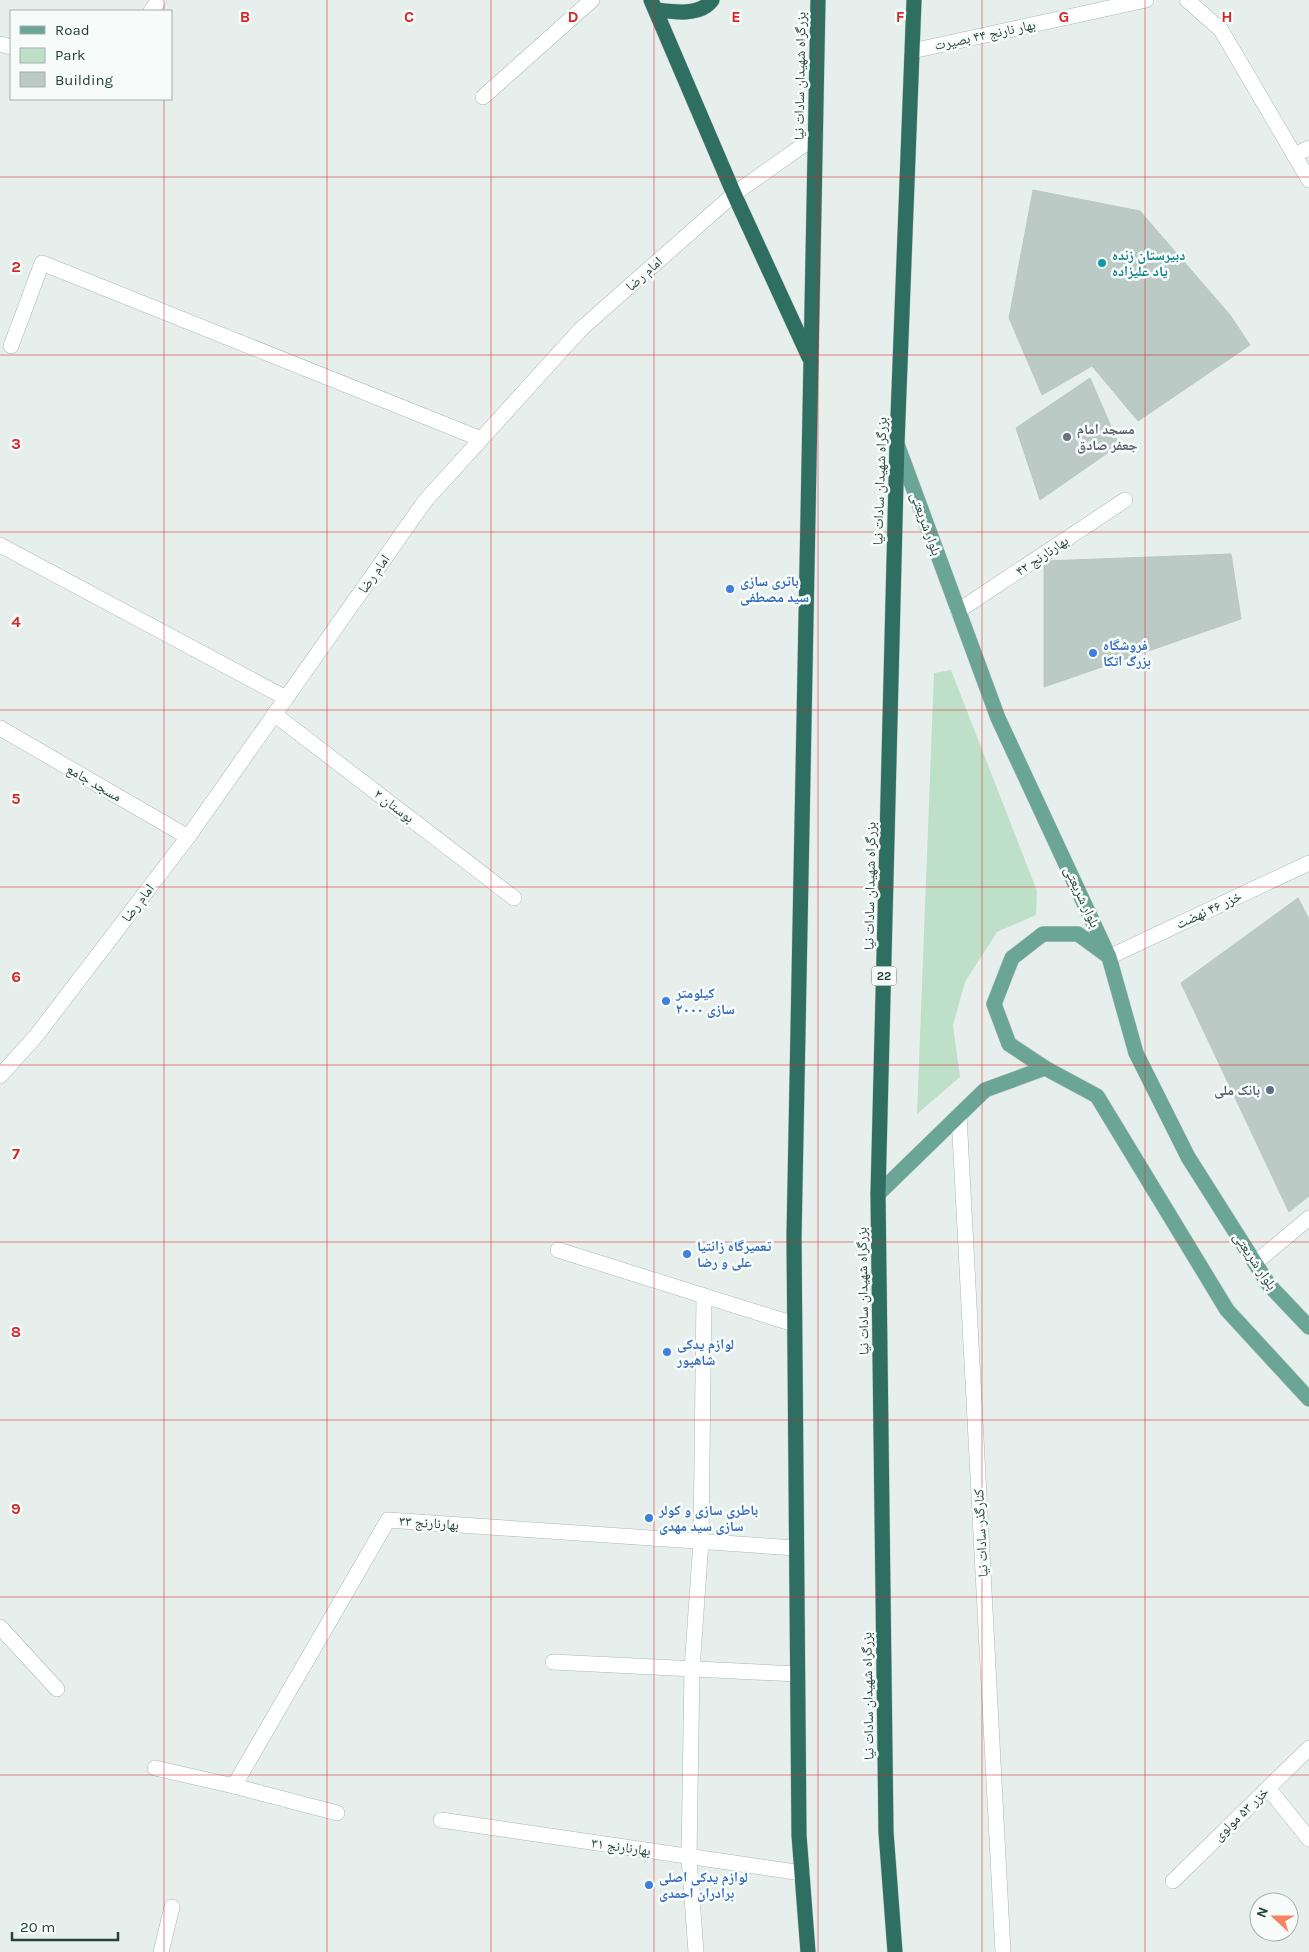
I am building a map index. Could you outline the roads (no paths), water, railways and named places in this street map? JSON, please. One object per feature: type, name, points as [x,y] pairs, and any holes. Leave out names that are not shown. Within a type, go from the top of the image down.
[{"type":"highway","points":[[654,5],[685,13],[709,4],[712,0]]},
{"type":"highway","name":"بزرگراه شهیدان سادات نیا","points":[[808,1952],[799,1835],[794,1237],[818,0]]},
{"type":"highway","name":"بزرگراه شهیدان سادات نیا","points":[[895,1952],[886,1832],[878,1194],[896,443],[914,0]]},
{"type":"highway","points":[[654,5],[734,194],[811,362]]},
{"type":"main road","name":"بلوار شریعتی","points":[[896,443],[998,718],[1109,957],[1136,1053],[1188,1157],[1255,1264],[1269,1284],[1309,1327]]},
{"type":"main road","points":[[1109,957],[1078,934],[1043,934],[1012,958],[994,1004],[1009,1044],[1045,1068],[1097,1096],[1227,1310],[1309,1400]]},
{"type":"main road","points":[[878,1194],[985,1090],[1045,1068]]},
{"type":"street","points":[[483,97],[592,0]]},
{"type":"street","name":"بهار نارنج ۴۴ بصیرت","points":[[912,50],[1146,0]]},
{"type":"street","points":[[1187,0],[1221,30],[1309,180]]},
{"type":"street","name":"امام رضا","points":[[0,1076],[36,1036],[188,837],[425,501],[581,329],[734,194],[816,136]]},
{"type":"street","points":[[1294,155],[1309,148]]},
{"type":"street","points":[[11,346],[42,263],[481,439]]},
{"type":"street","name":"بهارنارنج ۴۲","points":[[958,611],[1125,500]]},
{"type":"street","points":[[0,544],[286,698]]},
{"type":"street","name":"بوستان ۲","points":[[274,714],[514,898]]},
{"type":"street","name":"مسجد جامع","points":[[0,728],[188,837]]},
{"type":"street","name":"خزر ۴۶ نهضت","points":[[1109,957],[1309,863]]},
{"type":"street","name":"کنارگذر سادات نیا","points":[[959,1115],[1003,1952]]},
{"type":"street","points":[[1255,1264],[1309,1218]]},
{"type":"street","points":[[558,1250],[794,1324]]},
{"type":"street","points":[[696,1952],[689,1857],[692,1669],[701,1541],[704,1296]]},
{"type":"street","name":"بهارنارنج ۳۳","points":[[234,1786],[388,1520],[796,1548]]},
{"type":"street","points":[[0,1627],[57,1689]]},
{"type":"street","points":[[553,1662],[797,1674]]},
{"type":"street","name":"خزر ۵۳ مولوی","points":[[1173,1881],[1309,1748]]},
{"type":"street","points":[[155,1768],[337,1813]]},
{"type":"street","points":[[1268,1788],[1309,1839]]},
{"type":"street","name":"بهارنارنج ۳۱","points":[[441,1820],[802,1873]]},
{"type":"street","points":[[161,1952],[172,1907]]},
{"type":"place","name":"دبیرستان زنده یاد علیزاده","points":[[1102,263]]},
{"type":"place","name":"مسجد امام جعفر صادق","points":[[1067,437]]},
{"type":"place","name":"باتری سازی سید مصطفی","points":[[730,589]]},
{"type":"place","name":"فروشگاه بزرگ اتکا","points":[[1093,653]]},
{"type":"place","name":"کیلومتر سازی ۲۰۰۰","points":[[666,1001]]},
{"type":"place","name":"بانک ملی","points":[[1270,1090]]},
{"type":"place","name":"تعمیرگاه زانتیا علی و رضا","points":[[687,1254]]},
{"type":"place","name":"لوازم یدکی شاهپور","points":[[667,1352]]},
{"type":"place","name":"باطری سازی و کولر سازی سید مهدی","points":[[649,1518]]},
{"type":"place","name":"لوازم یدکی اصلی برادران احمدی","points":[[649,1885]]}]
